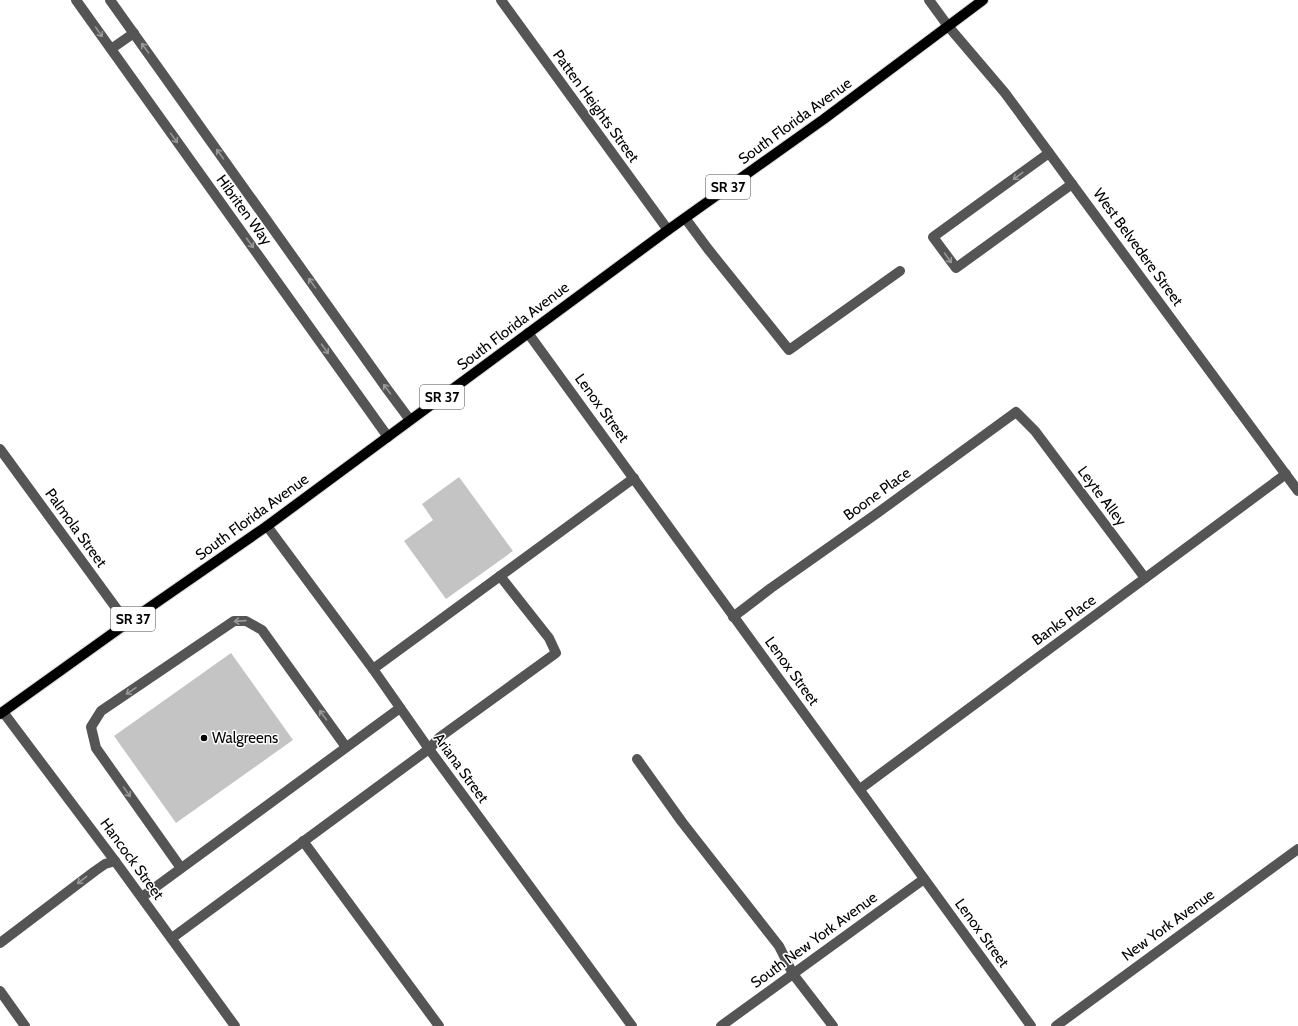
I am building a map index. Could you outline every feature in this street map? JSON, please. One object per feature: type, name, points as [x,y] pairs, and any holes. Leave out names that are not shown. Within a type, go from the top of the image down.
[{"type":"main road","name":"South Florida Avenue","points":[[2,713],[127,623],[267,526],[668,230],[824,119],[983,0]]},
{"type":"street","name":"Hibriten Way","points":[[76,0],[388,437]]},
{"type":"street","name":"Hibriten Way","points":[[110,0],[410,420]]},
{"type":"street","name":"Patten Heights Street","points":[[501,0],[668,230]]},
{"type":"street","name":"West Belvedere Street","points":[[929,0],[948,26],[1005,93],[1298,491]]},
{"type":"street","points":[[111,49],[134,33]]},
{"type":"street","points":[[1049,153],[933,237],[956,268],[1072,184]]},
{"type":"street","points":[[685,218],[789,350],[900,271]]},
{"type":"street","name":"Lenox Street","points":[[528,333],[1031,1026]]},
{"type":"street","name":"Boone Place","points":[[733,617],[1016,412],[1035,431]]},
{"type":"street","name":"Leyte Alley","points":[[1035,431],[1145,578]]},
{"type":"street","name":"Palmola Street","points":[[0,449],[127,623]]},
{"type":"street","name":"Banks Place","points":[[860,789],[1286,474]]},
{"type":"street","points":[[373,669],[634,478]]},
{"type":"street","name":"Ariana Street","points":[[267,526],[373,669],[429,750],[632,1026]]},
{"type":"street","points":[[172,938],[429,750],[440,737],[556,653],[549,638],[500,576]]},
{"type":"street","points":[[181,868],[96,748],[91,727],[101,711],[234,621],[246,621],[262,630],[346,747]]},
{"type":"street","points":[[142,897],[400,708]]},
{"type":"street","name":"Hancock Street","points":[[2,713],[115,860],[236,1026]]},
{"type":"street","points":[[636,759],[682,822],[779,946],[793,974],[833,1026]]},
{"type":"street","points":[[303,841],[439,1026]]},
{"type":"street","name":"New York Avenue","points":[[1056,1026],[1298,849]]},
{"type":"street","points":[[0,943],[95,870],[115,860]]},
{"type":"street","name":"South New York Avenue","points":[[721,1026],[924,878]]},
{"type":"street","points":[[0,991],[24,1026]]},
{"type":"building","points":[[459,477],[513,551],[446,599],[404,541],[433,520],[422,504]]},
{"type":"building","name":"Walgreens","points":[[231,653],[293,740],[176,823],[114,736]]},
{"type":"place","name":"Walgreens","points":[[204,738]]}]
